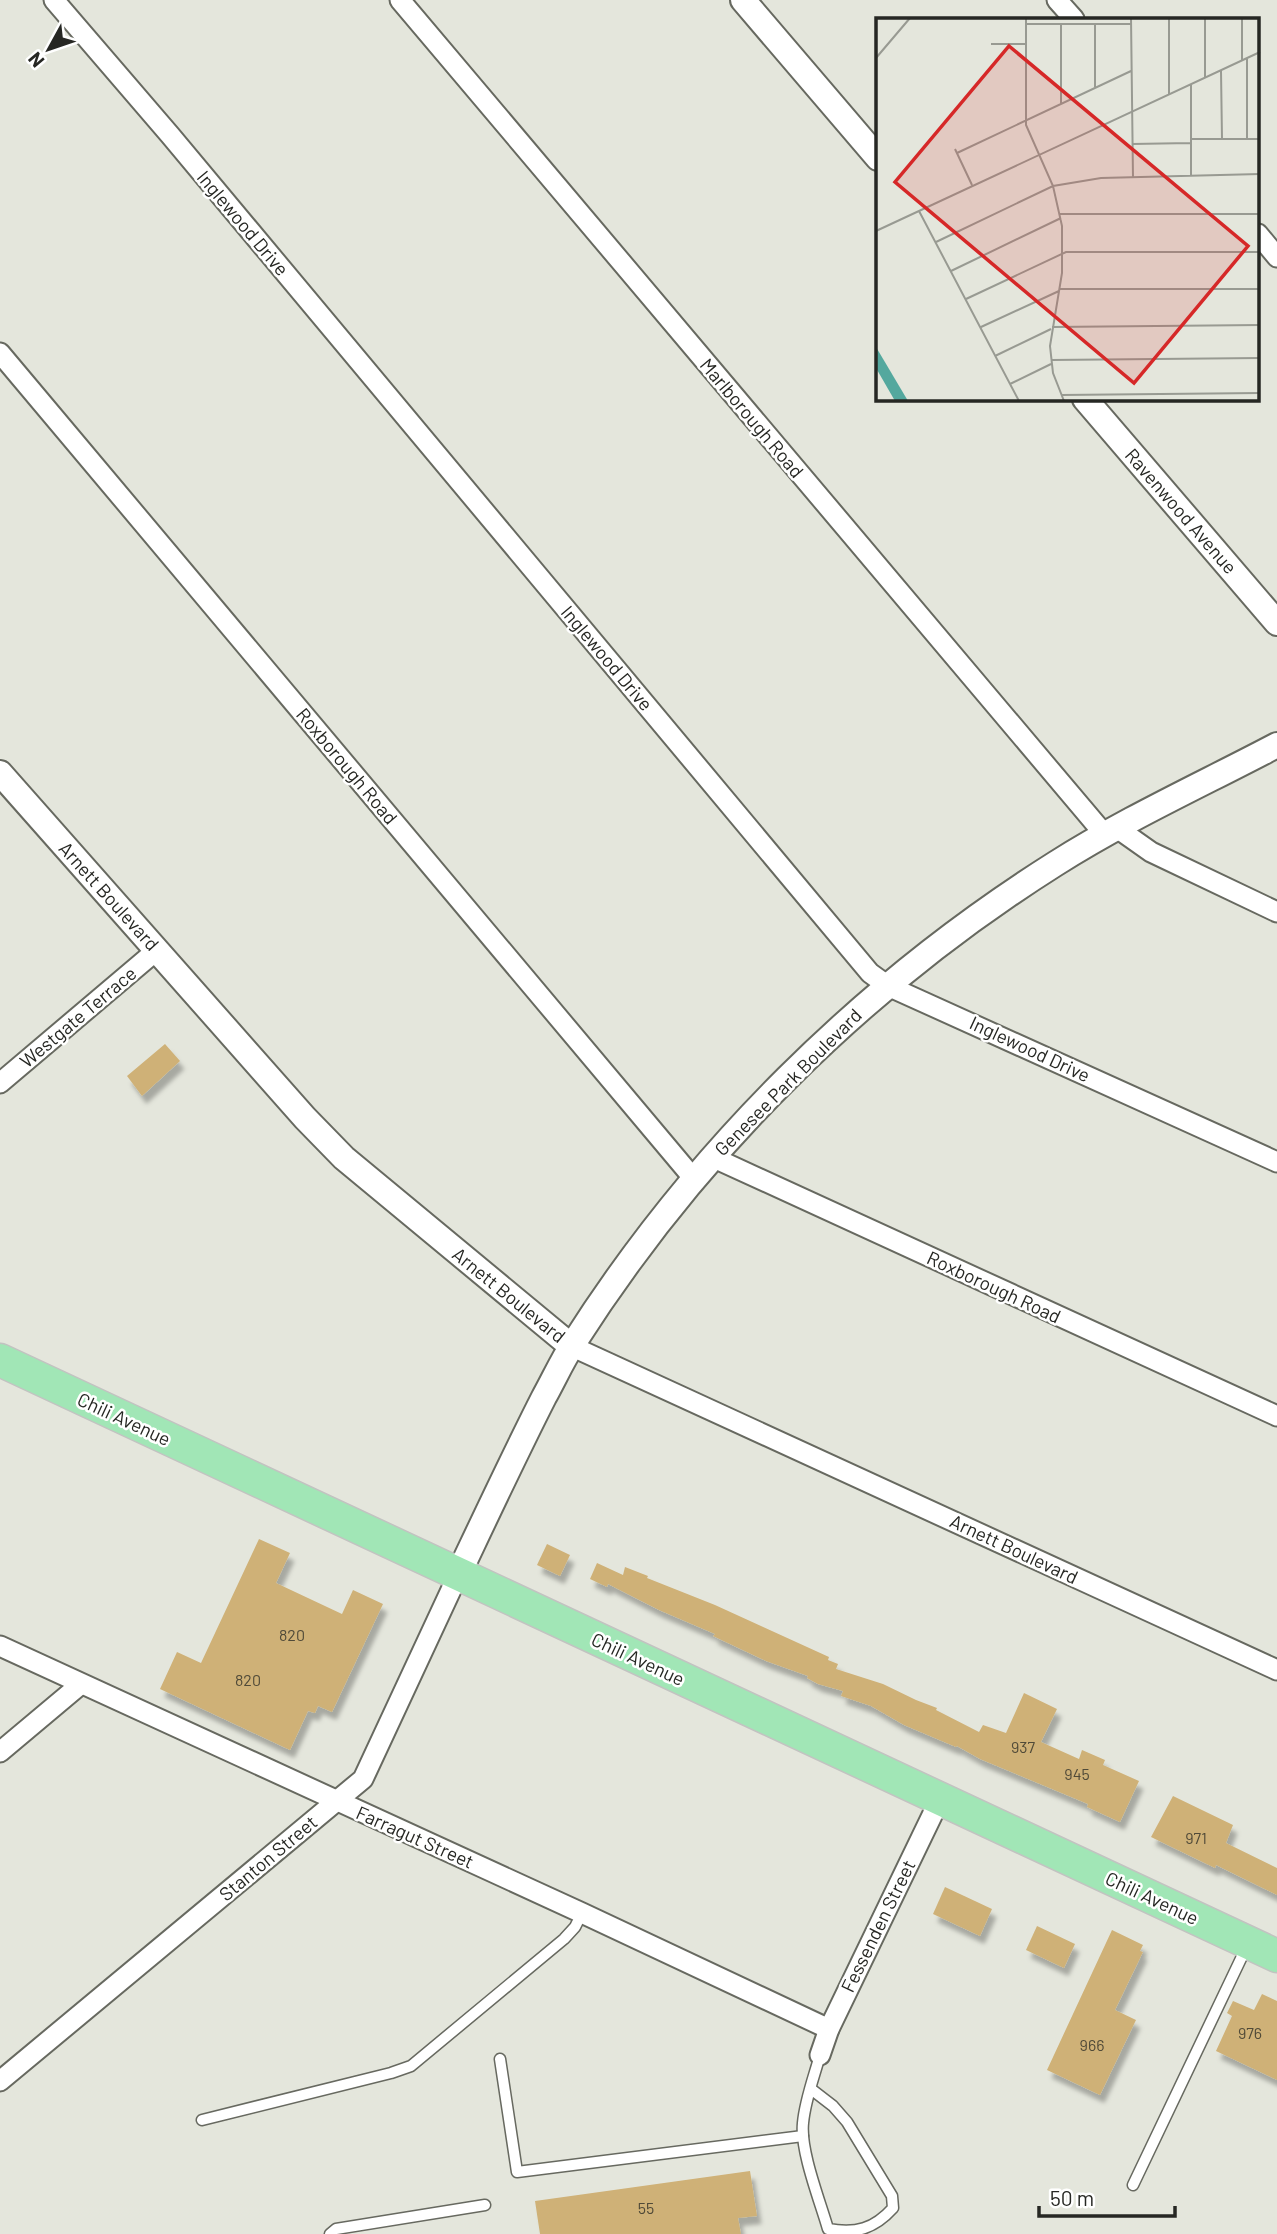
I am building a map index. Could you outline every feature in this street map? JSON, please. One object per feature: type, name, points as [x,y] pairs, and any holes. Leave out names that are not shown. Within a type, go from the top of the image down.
[{"type":"main road","name":"Chili Avenue","points":[[0,1360],[1263,1949]]},
{"type":"street","name":"Inglewood Drive","points":[[54,0],[870,973],[888,986],[1277,1162]]},
{"type":"street","name":"Marlborough Road","points":[[400,0],[1111,832],[1201,878],[1277,912]]},
{"type":"street","points":[[743,0],[876,156]]},
{"type":"street","points":[[1058,0],[1073,18]]},
{"type":"street","points":[[1260,236],[1277,257]]},
{"type":"street","name":"Roxborough Road","points":[[0,353],[694,1179]]},
{"type":"street","name":"Ravenwood Avenue","points":[[1087,401],[1277,623]]},
{"type":"street","name":"Genesee Park Boulevard","points":[[458,1575],[571,1346],[636,1250],[712,1157],[784,1082],[888,986],[952,934],[1003,898],[1111,832],[1277,745]]},
{"type":"street","name":"Arnett Boulevard","points":[[0,774],[304,1118],[344,1158],[571,1346],[1277,1670]]},
{"type":"street","name":"Westgate Terrace","points":[[0,1083],[157,950]]},
{"type":"street","name":"Roxborough Road","points":[[712,1157],[1277,1416]]},
{"type":"street","name":"Stanton Street","points":[[0,2081],[359,1783],[369,1770],[458,1575]]},
{"type":"street","name":"Farragut Street","points":[[0,1646],[829,2029]]},
{"type":"street","points":[[0,1752],[81,1684]]},
{"type":"street","name":"Fessenden Street","points":[[820,2054],[829,2029],[940,1799]]},
{"type":"lane","points":[[202,2120],[411,2066],[564,1939],[575,1927],[582,1913]]},
{"type":"lane","points":[[1133,2185],[1263,1949]]},
{"type":"lane","points":[[811,2089],[834,2106],[847,2122],[892,2196],[893,2208],[870,2228],[843,2234],[828,2229],[802,2124],[811,2089],[820,2054]]},
{"type":"lane","points":[[500,2059],[517,2172],[803,2136]]},
{"type":"lane","points":[[330,2234],[336,2229],[485,2205]]},
{"type":"building","points":[[165,1044],[180,1061],[142,1096],[127,1076]]},
{"type":"building","points":[[259,1539],[290,1553],[276,1583],[342,1614],[353,1590],[383,1604],[332,1712],[318,1706],[315,1713],[308,1711],[290,1750],[160,1689],[177,1652],[201,1663]]},
{"type":"building","points":[[547,1544],[570,1555],[560,1576],[537,1565]]},
{"type":"building","points":[[597,1563],[623,1575],[625,1567],[715,1605],[829,1657],[828,1660],[838,1664],[836,1669],[883,1684],[937,1708],[936,1710],[979,1732],[983,1725],[1006,1733],[1024,1693],[1057,1709],[1041,1742],[1079,1759],[1082,1750],[1105,1760],[1103,1765],[1139,1781],[1120,1822],[1087,1807],[1088,1804],[904,1725],[871,1706],[841,1696],[843,1691],[818,1684],[807,1678],[808,1676],[766,1661],[608,1584],[607,1587],[590,1579]]},
{"type":"building","points":[[1173,1796],[1233,1825],[1226,1843],[1277,1868],[1277,1895],[1151,1837]]},
{"type":"building","points":[[945,1887],[992,1909],[980,1936],[933,1914]]},
{"type":"building","points":[[1037,1926],[1075,1944],[1064,1968],[1026,1950]]},
{"type":"building","points":[[1112,1930],[1143,1945],[1140,1951],[1143,1952],[1115,2010],[1136,2020],[1100,2095],[1047,2070]]},
{"type":"building","points":[[1262,1994],[1277,2001],[1277,2080],[1216,2051],[1232,2016],[1227,2013],[1233,2001],[1254,2010]]},
{"type":"building","points":[[750,2171],[757,2216],[738,2218],[741,2234],[540,2234],[535,2201]]}]
